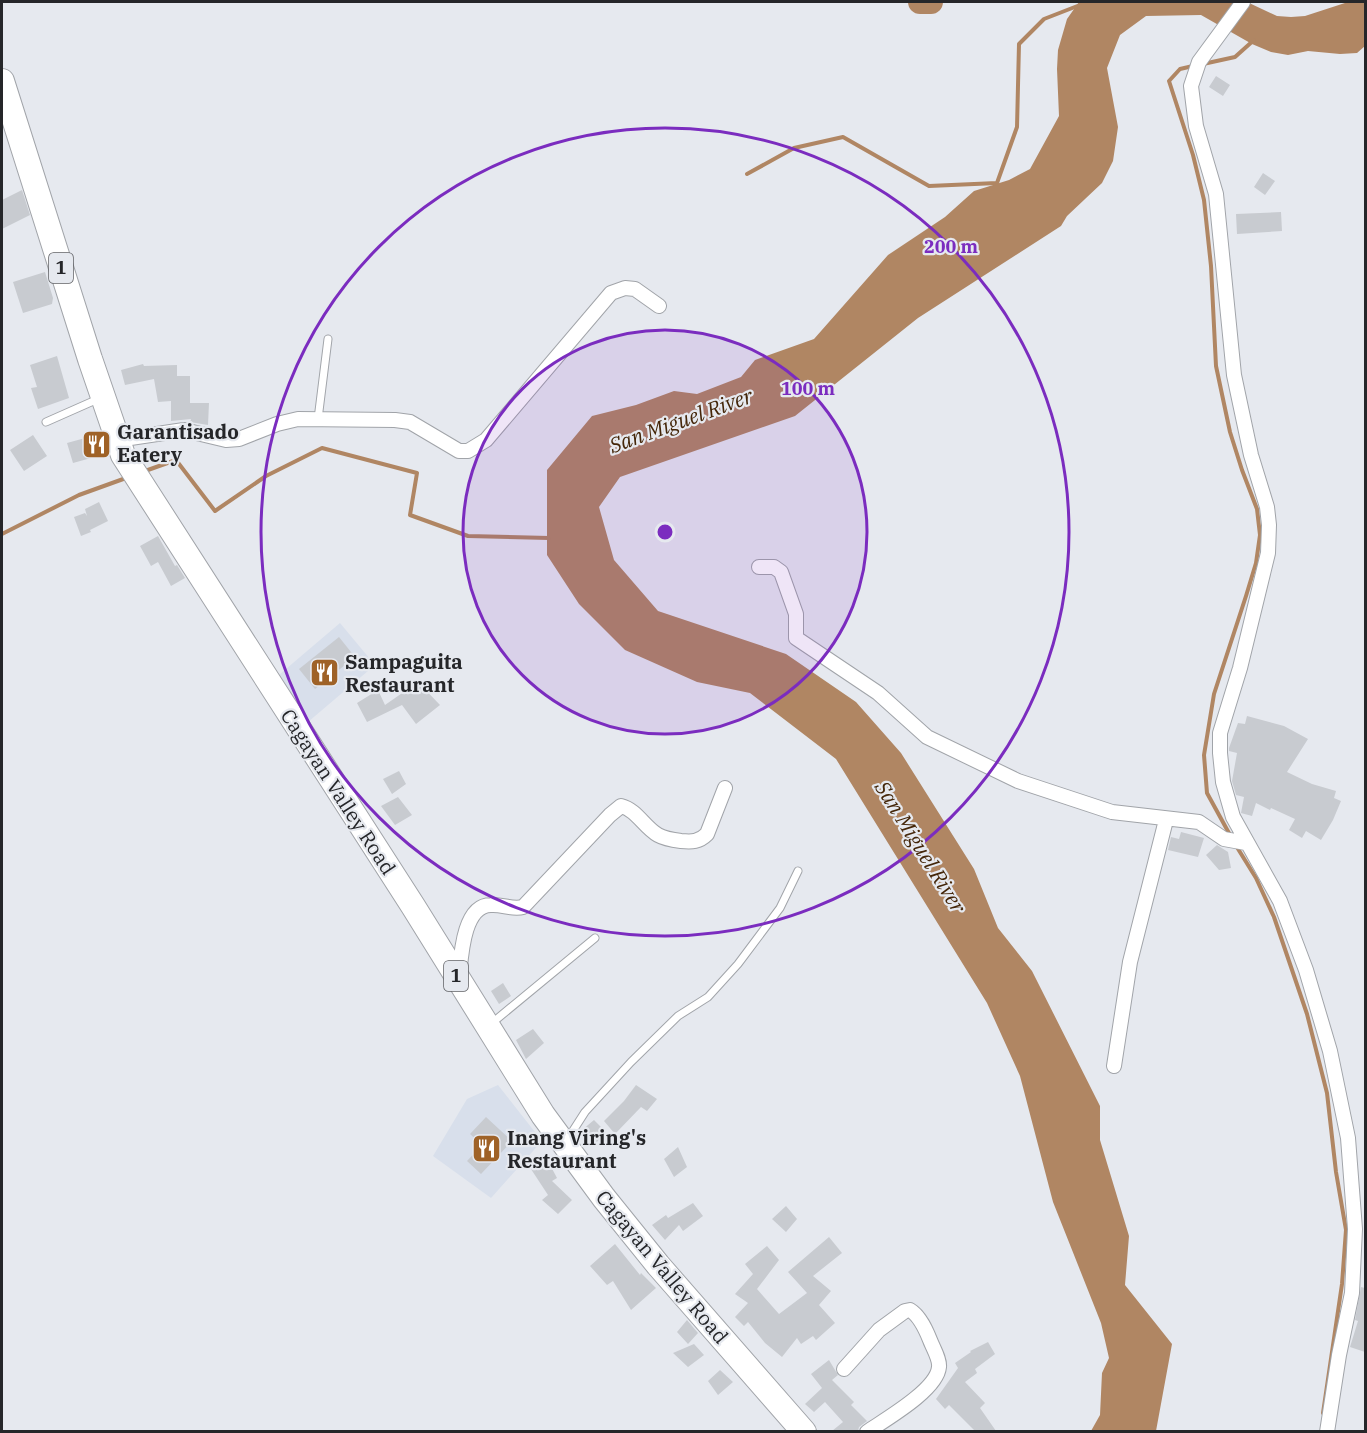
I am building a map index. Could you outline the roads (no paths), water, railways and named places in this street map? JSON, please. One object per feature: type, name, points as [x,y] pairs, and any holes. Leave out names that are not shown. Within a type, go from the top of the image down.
[{"type":"highway","name":"Cagayan Valley Road","points":[[2,81],[120,448],[543,1115],[657,1265],[804,1431]]},
{"type":"street","points":[[1244,2],[1205,55],[1192,78],[1196,126],[1216,194],[1234,375],[1251,455],[1265,498],[1269,525],[1268,553],[1263,575],[1240,668],[1220,733],[1221,763],[1227,800],[1246,843],[1280,901],[1306,970],[1330,1051],[1348,1138],[1355,1229],[1352,1293],[1327,1431]]},
{"type":"street","points":[[120,448],[184,430],[226,440],[239,439],[298,419],[318,419],[410,422],[459,451],[468,451],[486,440],[611,293],[625,288],[635,289],[659,306]]},
{"type":"street","points":[[759,567],[774,567],[781,572],[795,614],[796,638],[878,693],[927,737],[1018,781],[1112,812],[1199,822],[1224,839],[1246,843]]},
{"type":"street","points":[[458,979],[463,946],[470,920],[475,912],[483,905],[492,904],[518,909],[523,907],[609,815],[621,806],[627,808],[658,835],[671,840],[693,842],[702,839],[707,834],[725,788]]},
{"type":"street","points":[[1114,1066],[1130,962],[1166,820]]},
{"type":"street","points":[[844,1369],[879,1330],[905,1311],[910,1310],[918,1317],[927,1332],[940,1364],[938,1373],[932,1382],[916,1397],[867,1431]]},
{"type":"lane","points":[[318,419],[328,339]]},
{"type":"lane","points":[[46,422],[103,397]]},
{"type":"lane","points":[[564,1145],[585,1112],[631,1062],[678,1016],[708,997],[738,964],[780,908],[798,871]]},
{"type":"lane","points":[[488,1026],[595,938]]},
{"type":"water","name":"San Miguel River","points":[[1079,2],[1247,2],[1277,16],[1291,17],[1305,16],[1348,2],[1365,2],[1365,46],[1357,53],[1308,51],[1288,55],[1271,52],[1252,44],[1201,15],[1146,16],[1120,35],[1107,68],[1118,127],[1113,161],[1102,183],[1067,216],[1061,226],[918,318],[795,416],[620,477],[599,507],[614,560],[658,611],[786,654],[856,702],[901,753],[974,869],[998,928],[1032,971],[1100,1106],[1100,1140],[1129,1236],[1125,1285],[1172,1344],[1156,1431],[1091,1431],[1100,1415],[1102,1373],[1109,1358],[1101,1323],[1053,1202],[1020,1076],[987,1003],[836,759],[750,693],[697,682],[625,650],[579,604],[547,555],[547,470],[592,416],[636,405],[674,391],[697,394],[741,377],[755,360],[814,339],[888,255],[945,217],[974,191],[1009,180],[1030,169],[1059,116],[1058,50],[1067,19]]},
{"type":"waterway","points":[[920,2],[931,2]]},
{"type":"waterway","points":[[747,174],[794,148],[843,137],[929,186],[997,183],[1017,127],[1019,44],[1044,19],[1080,5]]},
{"type":"waterway","points":[[1203,64],[1235,57],[1254,40]]},
{"type":"waterway","points":[[1193,66],[1180,69],[1169,81],[1193,155],[1204,200],[1211,266],[1216,366],[1230,432],[1257,509],[1260,535],[1256,563],[1214,694],[1204,755],[1207,793],[1230,835]]},
{"type":"waterway","points":[[145,471],[176,460],[215,511],[266,476],[322,448],[417,473],[410,515],[468,536],[549,538]]},
{"type":"waterway","points":[[2,534],[79,495],[126,478]]},
{"type":"waterway","points":[[1235,844],[1256,878],[1274,917],[1307,1014],[1327,1093],[1336,1172],[1346,1230],[1342,1284],[1323,1413]]},
{"type":"place","name":"Garantisado Eatery","points":[[96,444]]},
{"type":"place","name":"Sampaguita Restaurant","points":[[324,673]]},
{"type":"place","name":"Inang Viring's Restaurant","points":[[486,1149]]}]
